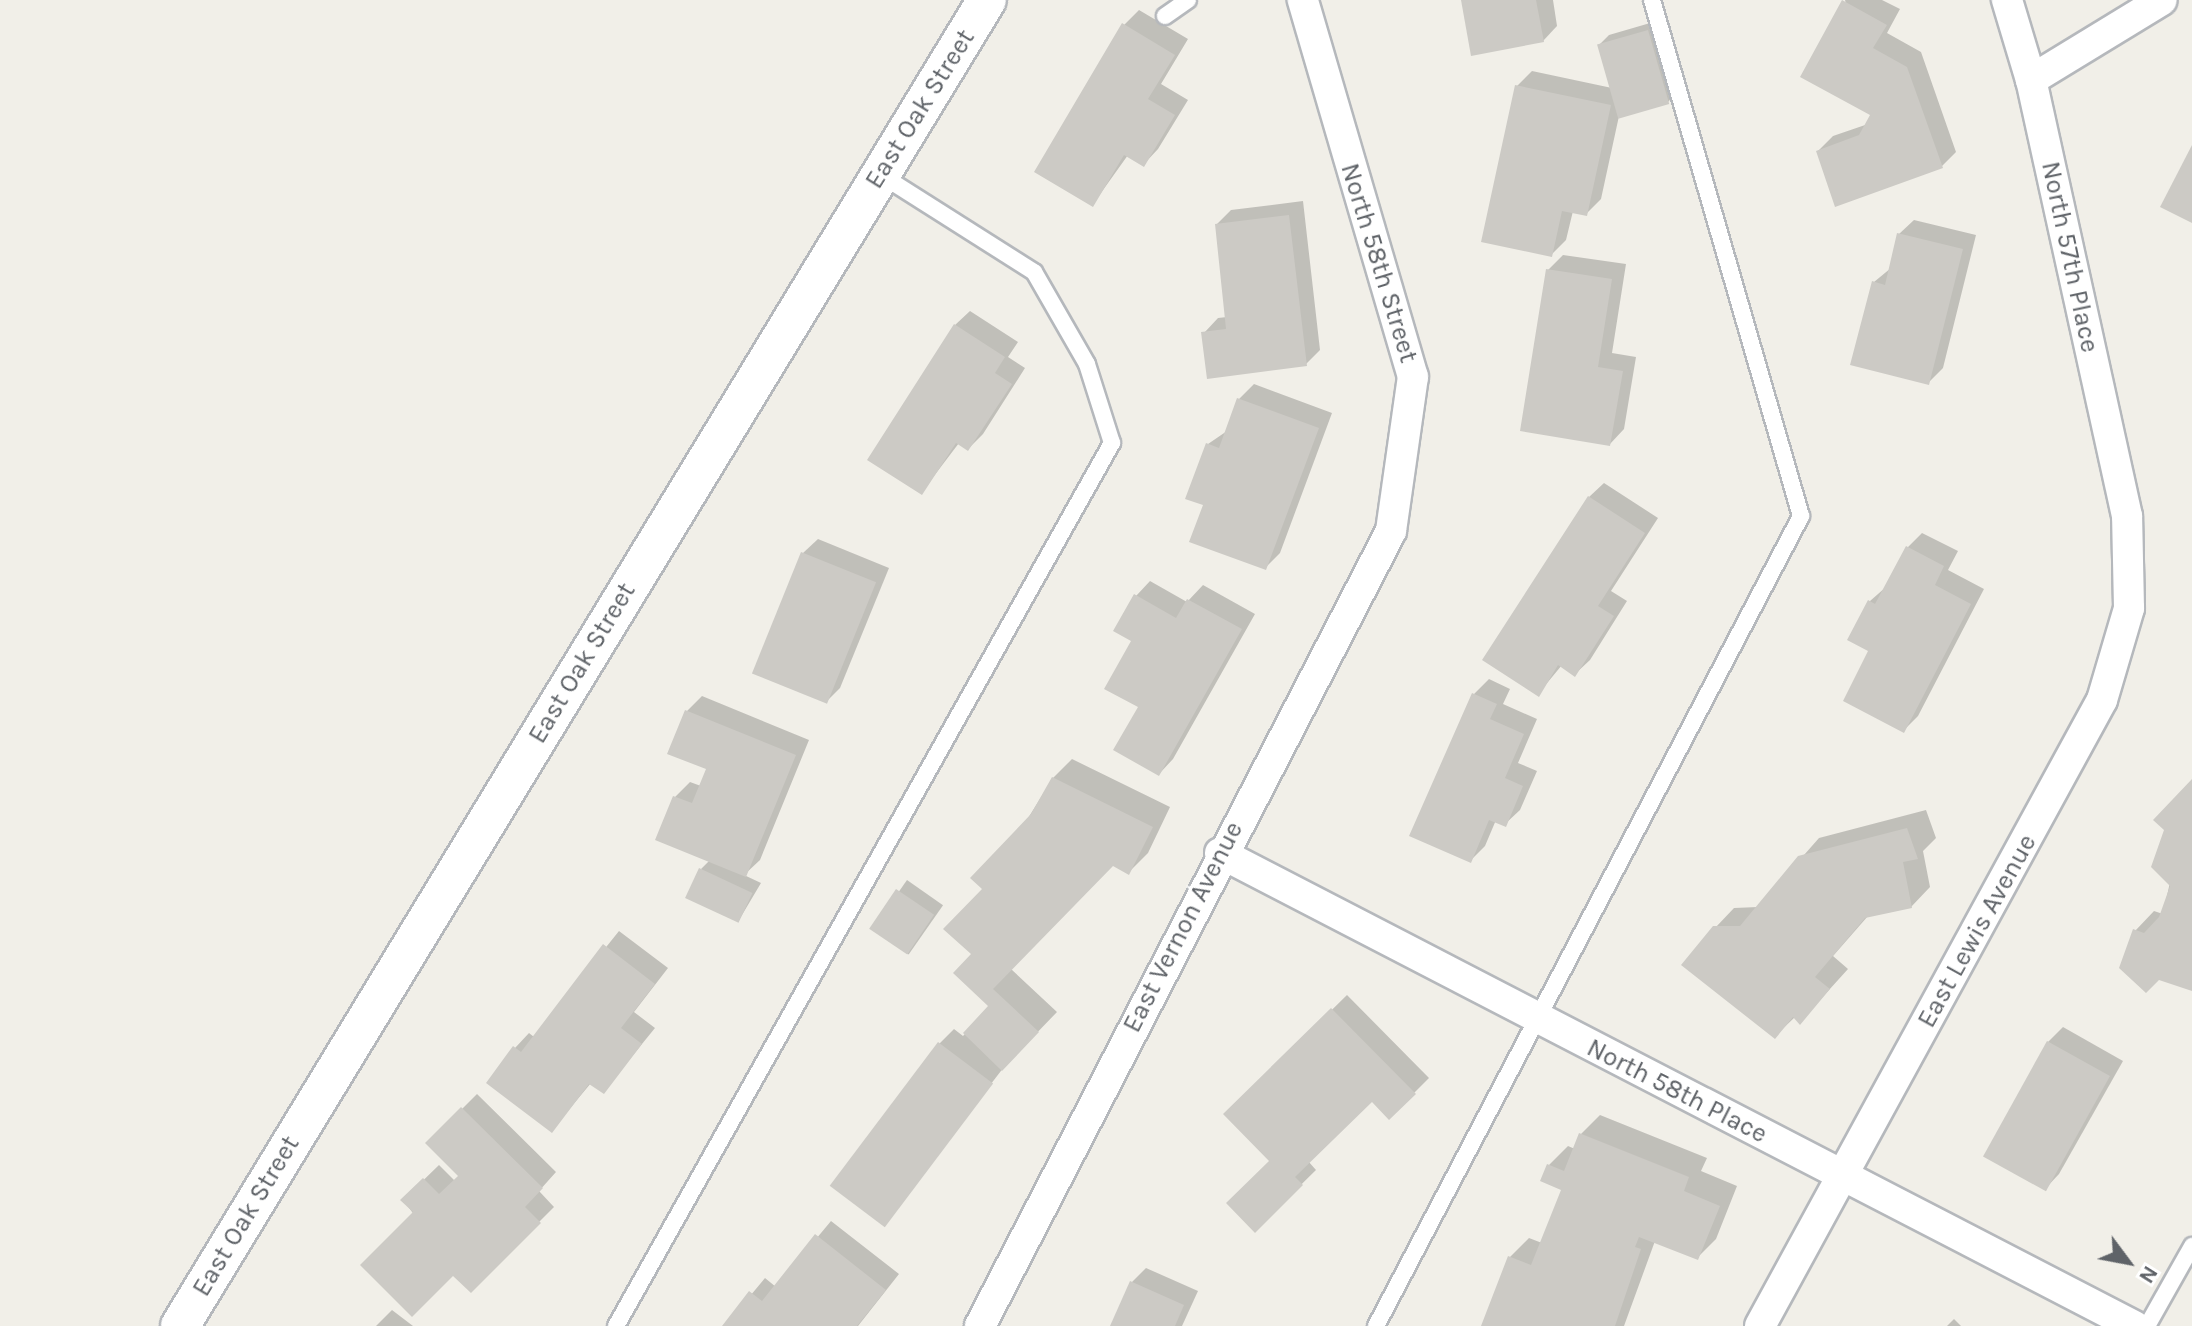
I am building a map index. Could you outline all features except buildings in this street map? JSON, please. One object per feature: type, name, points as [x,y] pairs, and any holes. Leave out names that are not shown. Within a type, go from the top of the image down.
[{"type":"street","name":"East Oak Street","points":[[180,1326],[987,0]]},
{"type":"street","name":"North 58th Street","points":[[1303,0],[1413,377],[1391,531]]},
{"type":"street","name":"North 57th Place","points":[[2007,0],[2031,80],[2127,516]]},
{"type":"street","points":[[2031,80],[2162,0]]},
{"type":"street","name":"East Lewis Avenue","points":[[1760,1326],[2102,700],[2129,608],[2127,516]]},
{"type":"street","name":"East Vernon Avenue","points":[[980,1326],[1220,853],[1391,531]]},
{"type":"street","name":"North 58th Place","points":[[1220,853],[2134,1326]]},
{"type":"lane","points":[[1165,16],[1188,0]]},
{"type":"lane","points":[[1376,1326],[1540,1021],[1801,516],[1652,0]]},
{"type":"lane","points":[[616,1326],[1112,443],[1087,364],[1034,272],[879,174]]},
{"type":"lane","points":[[2147,1326],[2192,1246]]}]
